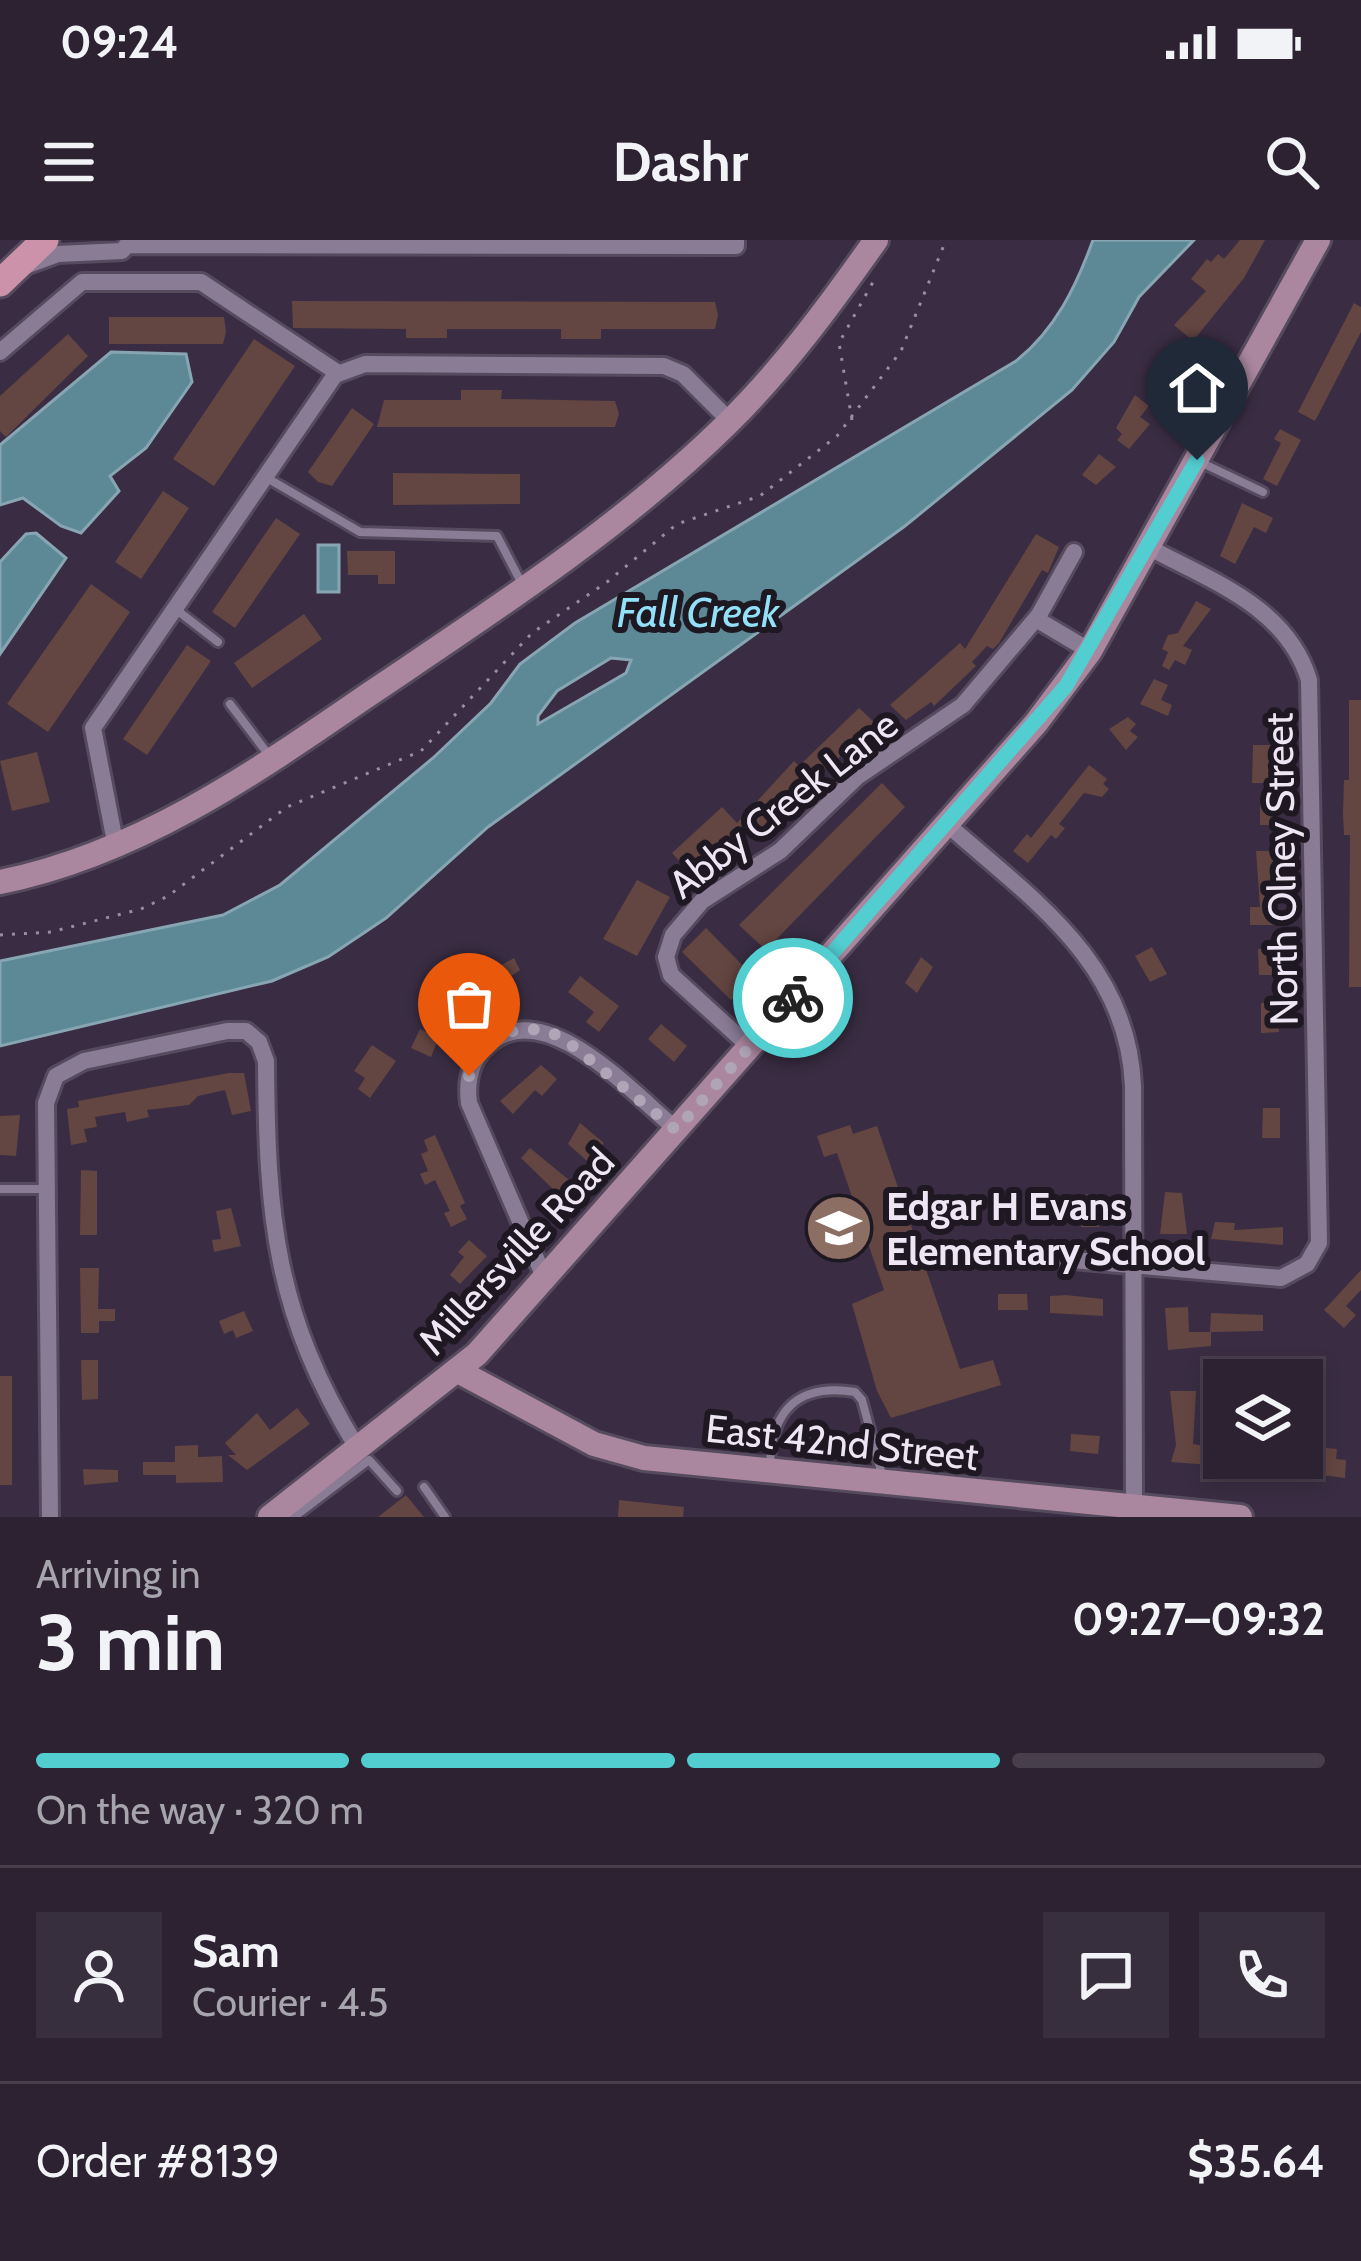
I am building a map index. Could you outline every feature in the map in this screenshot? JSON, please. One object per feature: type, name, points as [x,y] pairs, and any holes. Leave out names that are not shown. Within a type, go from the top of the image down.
[{"type":"main road","points":[[6,278],[45,240]]},
{"type":"street","points":[[0,882],[116,847],[273,760],[525,589],[638,502],[730,421],[808,333],[876,240]]},
{"type":"street","name":"Millersville Road","points":[[270,1517],[458,1372],[948,825],[1090,651],[1318,240]]},
{"type":"street","points":[[6,278],[58,254],[122,251],[126,243],[736,243]]},
{"type":"street","points":[[0,352],[82,283],[201,282],[338,373]]},
{"type":"street","points":[[116,847],[91,734],[338,373],[365,364],[664,366],[683,374],[730,421]]},
{"type":"street","name":"North Olney Street","points":[[1134,1266],[1274,1278],[1304,1266],[1320,1235],[1309,680],[1294,644],[1262,610],[1150,548]]},
{"type":"street","name":"Abby Creek Lane","points":[[749,1046],[671,975],[667,953],[673,935],[702,901],[780,851],[857,778],[953,715],[1036,619],[1074,552]]},
{"type":"street","points":[[1036,619],[1090,651]]},
{"type":"street","points":[[948,825],[1072,935],[1112,994],[1132,1066],[1134,1512]]},
{"type":"street","points":[[545,1279],[470,1109],[468,1084],[480,1053],[500,1035],[518,1029],[557,1035],[676,1130]]},
{"type":"street","points":[[50,1517],[46,1103],[56,1076],[84,1061],[227,1031],[246,1031],[253,1037],[265,1055],[267,1184],[283,1282],[312,1369],[358,1449]]},
{"type":"street","points":[[1003,1254],[1134,1266]]},
{"type":"street","name":"East 42nd Street","points":[[458,1372],[604,1448],[644,1458],[1134,1512],[1240,1517]]},
{"type":"lane","points":[[1197,460],[1263,493]]},
{"type":"lane","points":[[265,476],[360,532],[497,536],[525,589]]},
{"type":"lane","points":[[176,610],[218,642]]},
{"type":"lane","points":[[230,704],[273,760]]},
{"type":"lane","points":[[0,1190],[46,1189]]},
{"type":"lane","points":[[770,1471],[773,1426],[782,1411],[792,1402],[848,1390],[862,1400],[884,1482]]},
{"type":"lane","points":[[294,1517],[369,1460],[397,1491]]},
{"type":"lane","points":[[424,1487],[445,1517]]},
{"type":"path","points":[[0,935],[51,932],[141,909],[168,896],[287,807],[333,783],[408,759],[532,633],[608,582],[677,524],[760,496],[815,457],[852,420],[901,351],[946,240]]},
{"type":"path","points":[[852,420],[839,343],[876,284],[871,280]]},
{"type":"water","name":"Fall Creek","points":[[1093,240],[1194,240],[1139,297],[1114,342],[1072,390],[905,526],[488,827],[386,918],[328,957],[272,981],[0,1046],[0,961],[223,915],[280,885],[433,758],[491,703],[520,664],[575,623],[1016,361],[1053,321]],"holes":[[[611,658],[631,660],[626,673],[538,724],[538,716],[557,691]]]},
{"type":"water","points":[[111,352],[186,354],[192,382],[146,448],[110,476],[119,491],[81,533],[61,526],[23,498],[0,505],[0,445]]},
{"type":"water","points":[[36,533],[66,558],[0,654],[0,562],[26,534]]},
{"type":"water","points":[[318,545],[339,545],[339,592],[318,592]]},
{"type":"building","points":[[1240,240],[1265,240],[1244,278],[1193,341],[1174,325],[1206,291],[1191,279],[1207,259],[1211,262],[1218,254],[1224,259]]},
{"type":"building","points":[[292,301],[715,302],[718,315],[715,329],[601,329],[601,339],[561,339],[561,329],[447,329],[447,338],[406,338],[406,329],[293,328]]},
{"type":"building","points":[[1354,303],[1361,307],[1361,332],[1315,421],[1298,412]]},
{"type":"building","points":[[109,317],[224,317],[226,332],[223,344],[109,344]]},
{"type":"building","points":[[68,334],[88,356],[6,437],[0,431],[0,396]]},
{"type":"building","points":[[254,339],[295,366],[214,486],[173,459]]},
{"type":"building","points":[[461,390],[502,390],[501,399],[615,401],[619,414],[615,427],[377,427],[384,400],[461,400]]},
{"type":"building","points":[[1135,395],[1149,406],[1140,417],[1150,424],[1129,449],[1117,440],[1122,434],[1116,428]]},
{"type":"building","points":[[352,408],[374,424],[332,486],[318,482],[308,472]]},
{"type":"building","points":[[1280,429],[1301,440],[1277,486],[1263,479],[1281,443],[1274,439]]},
{"type":"building","points":[[1099,454],[1116,467],[1096,485],[1082,475]]},
{"type":"building","points":[[393,473],[520,474],[520,504],[393,505]]},
{"type":"building","points":[[163,491],[189,508],[141,579],[115,562]]},
{"type":"building","points":[[1242,503],[1273,518],[1266,533],[1254,527],[1235,564],[1220,556]]},
{"type":"building","points":[[276,518],[300,534],[235,628],[212,612]]},
{"type":"building","points":[[1036,534],[1059,547],[1048,573],[1042,570],[999,643],[993,649],[987,646],[972,662],[976,666],[934,706],[931,702],[906,720],[890,705],[960,643],[965,649]]},
{"type":"building","points":[[347,551],[395,551],[395,584],[378,584],[378,575],[348,575]]},
{"type":"building","points":[[91,584],[130,612],[48,732],[7,704]]},
{"type":"building","points":[[1196,601],[1211,609],[1183,646],[1192,650],[1185,665],[1175,660],[1169,670],[1162,666],[1168,652],[1162,649],[1168,635],[1178,633]]},
{"type":"building","points":[[304,614],[322,639],[252,688],[234,663]]},
{"type":"building","points":[[187,645],[211,661],[147,755],[123,739]]},
{"type":"building","points":[[1154,679],[1168,685],[1161,700],[1172,705],[1168,716],[1140,704]]},
{"type":"building","points":[[1349,700],[1361,700],[1361,987],[1349,987],[1350,835],[1344,835],[1343,814],[1344,780],[1349,780]]},
{"type":"building","points":[[859,708],[874,722],[868,728],[872,732],[823,770],[808,787],[811,790],[774,824],[769,820],[762,828],[756,822],[696,880],[672,853],[722,807],[737,823],[794,761],[799,766]]},
{"type":"building","points":[[1128,717],[1136,724],[1130,731],[1138,737],[1126,750],[1109,729]]},
{"type":"building","points":[[1253,745],[1270,745],[1268,783],[1252,783]]},
{"type":"building","points":[[37,752],[50,802],[12,811],[0,761]]},
{"type":"building","points":[[1089,765],[1107,779],[1103,784],[1109,789],[1102,797],[1084,793],[1059,824],[1065,828],[1056,839],[1051,835],[1028,863],[1013,851],[1027,834],[1031,838]]},
{"type":"building","points":[[882,783],[905,807],[766,950],[739,925]]},
{"type":"building","points":[[1277,795],[1277,825],[1260,825],[1260,796]]},
{"type":"building","points":[[1256,851],[1276,851],[1277,925],[1250,925],[1250,907],[1260,907]]},
{"type":"building","points":[[637,880],[670,897],[637,956],[603,939]]},
{"type":"building","points":[[706,928],[754,977],[731,1000],[682,952]]},
{"type":"building","points":[[1152,947],[1167,974],[1150,982],[1135,956]]},
{"type":"building","points":[[1258,949],[1276,949],[1276,975],[1259,975]]},
{"type":"building","points":[[921,957],[933,967],[917,993],[905,983]]},
{"type":"building","points":[[514,958],[520,970],[445,1021],[431,1057],[411,1048],[420,1029],[426,1032],[438,1005],[449,996],[445,991],[455,984],[459,989]]},
{"type":"building","points":[[580,976],[619,1006],[599,1032],[586,1022],[594,1012],[568,992]]},
{"type":"building","points":[[1278,1002],[1279,1032],[1261,1033],[1261,1003]]},
{"type":"building","points":[[661,1024],[687,1046],[674,1062],[648,1039]]},
{"type":"building","points":[[372,1045],[396,1061],[370,1098],[358,1089],[365,1078],[354,1071]]},
{"type":"building","points":[[541,1065],[557,1079],[542,1096],[535,1090],[513,1114],[500,1101]]},
{"type":"building","points":[[244,1073],[251,1111],[232,1115],[225,1090],[198,1096],[189,1105],[147,1110],[149,1117],[127,1122],[125,1112],[95,1117],[97,1127],[84,1129],[87,1142],[71,1145],[67,1109],[79,1107],[78,1101]]},
{"type":"building","points":[[1263,1108],[1280,1108],[1280,1138],[1262,1138]]},
{"type":"building","points":[[20,1115],[16,1156],[0,1155],[0,1116]]},
{"type":"building","points":[[580,1123],[604,1143],[587,1161],[568,1144]]},
{"type":"building","points":[[850,1125],[853,1134],[877,1126],[960,1369],[993,1360],[1001,1385],[891,1418],[877,1391],[852,1304],[884,1290],[837,1153],[824,1157],[817,1136]]},
{"type":"building","points":[[435,1135],[465,1203],[460,1206],[467,1219],[451,1227],[444,1213],[450,1211],[435,1180],[425,1185],[420,1174],[428,1171],[421,1154],[428,1151],[424,1140]]},
{"type":"building","points":[[530,1148],[569,1180],[558,1194],[521,1158]]},
{"type":"building","points":[[81,1170],[97,1171],[97,1235],[80,1235]]},
{"type":"building","points":[[1165,1192],[1182,1193],[1187,1234],[1160,1234]]},
{"type":"building","points":[[1086,1194],[1098,1194],[1099,1227],[1081,1227]]},
{"type":"building","points":[[231,1208],[241,1246],[214,1252],[212,1240],[221,1239],[216,1211]]},
{"type":"building","points":[[1215,1222],[1235,1223],[1234,1230],[1283,1227],[1283,1245],[1211,1239]]},
{"type":"building","points":[[469,1240],[487,1256],[460,1284],[450,1275],[464,1257],[458,1252]]},
{"type":"building","points":[[80,1268],[99,1268],[98,1309],[115,1309],[115,1321],[99,1321],[99,1333],[81,1333]]},
{"type":"building","points":[[1361,1270],[1361,1290],[1346,1306],[1356,1315],[1344,1328],[1324,1310]]},
{"type":"building","points":[[998,1294],[1027,1294],[1028,1310],[998,1310]]},
{"type":"building","points":[[1050,1296],[1103,1299],[1103,1316],[1050,1313]]},
{"type":"building","points":[[1188,1307],[1189,1332],[1210,1332],[1211,1313],[1263,1315],[1263,1331],[1211,1332],[1211,1346],[1168,1350],[1165,1308]]},
{"type":"building","points":[[244,1311],[253,1331],[236,1338],[233,1330],[224,1334],[219,1321]]},
{"type":"building","points":[[81,1360],[98,1360],[98,1399],[82,1400]]},
{"type":"building","points":[[0,1376],[12,1376],[12,1485],[0,1485]]},
{"type":"building","points":[[1170,1391],[1196,1391],[1193,1444],[1203,1446],[1203,1464],[1171,1462],[1176,1445]]},
{"type":"building","points":[[297,1408],[310,1424],[247,1470],[228,1455],[236,1455],[225,1443],[257,1413],[270,1430]]},
{"type":"building","points":[[1071,1434],[1100,1436],[1098,1454],[1070,1451]]},
{"type":"building","points":[[198,1445],[198,1457],[222,1456],[223,1482],[176,1483],[176,1475],[143,1475],[143,1462],[175,1462],[175,1446]]},
{"type":"building","points":[[1325,1448],[1337,1449],[1336,1459],[1346,1460],[1345,1478],[1323,1475]]},
{"type":"building","points":[[83,1469],[118,1470],[118,1482],[84,1485]]},
{"type":"building","points":[[406,1495],[424,1517],[378,1517]]},
{"type":"building","points":[[619,1500],[684,1507],[683,1517],[618,1517]]},
{"type":"way so far","points":[[469,1076],[480,1053],[500,1035],[525,1028],[545,1030],[563,1038],[676,1130],[793,998]]},
{"type":"place","name":"Edgar H Evans Elementary School","points":[[839,1228]]},
{"type":"route","points":[[793,998],[1066,686],[1197,460]]}]
